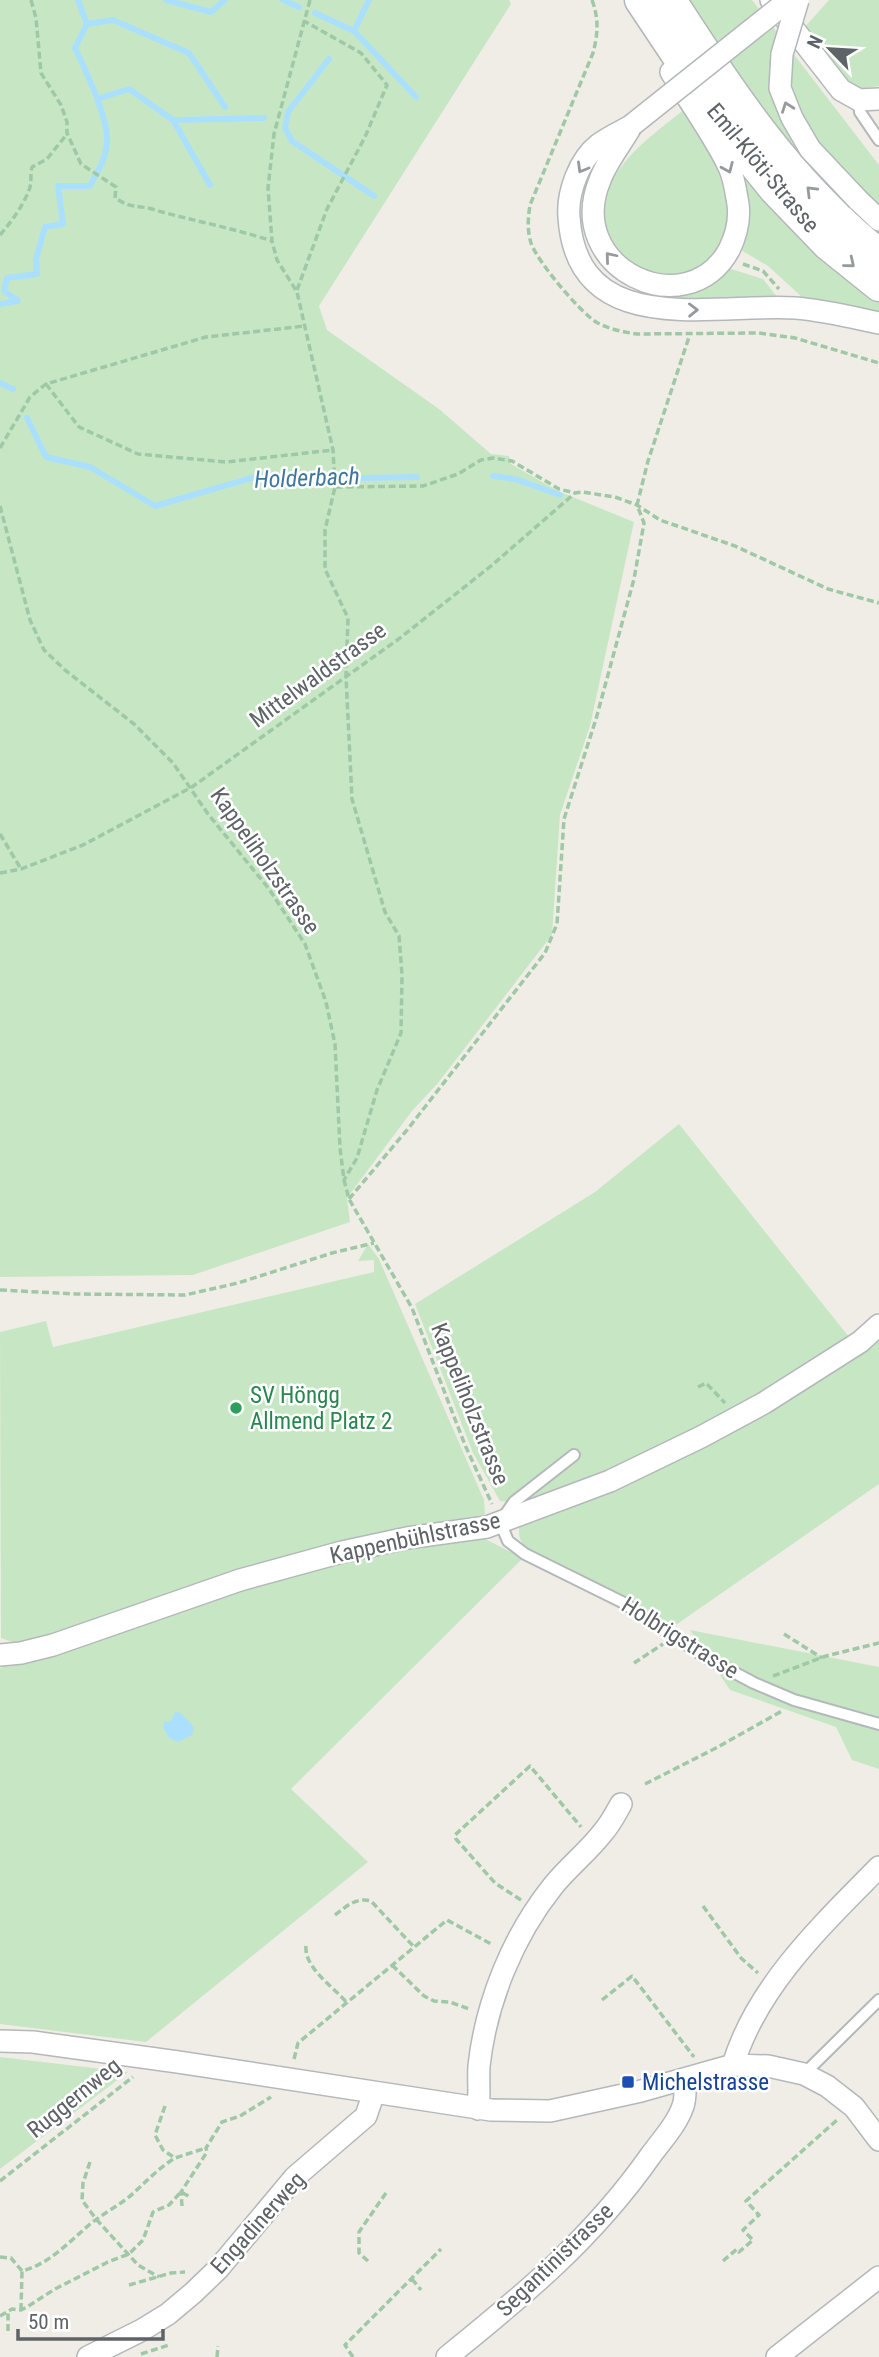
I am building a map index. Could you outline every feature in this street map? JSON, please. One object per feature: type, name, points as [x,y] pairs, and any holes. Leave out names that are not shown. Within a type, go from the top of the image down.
[{"type":"street","points":[[632,125],[599,181],[593,208],[594,231],[606,255],[624,272],[646,282],[669,286],[691,282],[712,271],[725,256],[735,237],[738,207],[730,169],[656,47],[639,0]]},
{"type":"street","name":"Emil-Klöti-Strasse","points":[[639,0],[728,132],[774,189],[828,245],[879,286]]},
{"type":"street","name":"Emil-Klöti-Strasse","points":[[671,0],[751,121],[788,167],[848,229],[879,254]]},
{"type":"street","points":[[798,0],[782,54],[780,88],[792,118],[810,149],[879,220]]},
{"type":"street","points":[[869,99],[841,90],[780,2],[632,125],[597,146],[581,167],[572,186],[568,208],[569,228],[575,250],[585,270],[600,285],[637,305],[667,310],[795,308],[879,323]]},
{"type":"street","name":"Kappenbühlstrasse","points":[[0,1655],[53,1645],[240,1580],[342,1552],[407,1538],[486,1527],[610,1481],[701,1437],[812,1374],[860,1342],[879,1325]]},
{"type":"street","points":[[478,2109],[479,2069],[485,2032],[511,1955],[552,1887],[605,1830],[621,1804]]},
{"type":"street","points":[[733,2065],[741,2037],[779,1978],[824,1923],[879,1867]]},
{"type":"street","points":[[0,2041],[33,2042],[164,2060],[478,2109],[550,2111],[733,2065],[768,2066],[804,2074],[827,2086],[854,2107],[879,2140]]},
{"type":"street","name":"Segantinistrasse","points":[[447,2357],[533,2288],[590,2233],[634,2180],[676,2121],[684,2104],[685,2079]]},
{"type":"street","name":"Engadinerweg","points":[[88,2357],[142,2330],[168,2314],[193,2293],[218,2269],[295,2177],[366,2116],[374,2092]]},
{"type":"street","points":[[777,2357],[879,2277]]},
{"type":"lane","points":[[869,99],[860,113],[879,140]]},
{"type":"lane","points":[[500,1522],[514,1502],[574,1455]]},
{"type":"lane","name":"Holbrigstrasse","points":[[500,1522],[508,1541],[525,1554],[622,1602],[673,1637],[754,1683],[793,1700],[879,1724]]},
{"type":"lane","points":[[804,2074],[879,2000]]},
{"type":"path","points":[[31,0],[36,18],[41,73],[61,105],[67,122],[67,133],[81,164],[116,187],[115,198],[128,206],[153,209],[174,217],[271,241]]},
{"type":"path","points":[[310,0],[274,134],[268,188],[271,241],[277,260],[297,292],[333,450],[335,487],[325,530],[325,569],[348,618],[346,677],[352,799],[385,912],[399,936],[402,975],[401,1033],[377,1090],[357,1158],[344,1180]]},
{"type":"path","points":[[297,292],[327,209],[365,137],[387,85],[361,53],[304,21]]},
{"type":"path","points":[[0,235],[31,187],[29,178],[32,167],[47,159],[67,133]]},
{"type":"path","points":[[725,256],[763,271],[795,308]]},
{"type":"path","points":[[0,448],[30,397],[46,384],[206,337],[305,326]]},
{"type":"path","points":[[349,1199],[407,1130],[545,953],[552,940],[558,924],[564,819],[596,719],[634,579],[644,523],[637,505],[660,420],[690,334],[759,333],[795,338],[879,363]]},
{"type":"path","points":[[46,384],[79,427],[138,454],[226,463],[333,450]]},
{"type":"path","points":[[335,487],[423,486],[457,474],[481,460],[494,458],[512,461],[559,489],[615,497],[637,505],[660,520],[735,546],[828,589],[879,603]]},
{"type":"path","name":"Mittelwaldstrasse","points":[[0,873],[21,869],[83,845],[192,787],[346,677],[491,566],[575,493]]},
{"type":"path","name":"Kappeliholzstrasse","points":[[0,506],[30,620],[44,650],[65,670],[134,724],[173,763],[208,814],[269,890],[305,944],[326,1002],[335,1044],[344,1180],[349,1199],[412,1308],[465,1445],[500,1522]]},
{"type":"path","points":[[0,834],[21,869]]},
{"type":"path","points":[[0,1290],[185,1295],[238,1283],[332,1253],[374,1243]]},
{"type":"path","points":[[698,1387],[706,1383],[728,1406]]},
{"type":"path","points":[[784,1634],[822,1658]]},
{"type":"path","points":[[634,1663],[673,1637]]},
{"type":"path","points":[[754,1683],[822,1658],[879,1643]]},
{"type":"path","points":[[645,1784],[778,1715],[793,1700]]},
{"type":"path","points":[[524,1902],[495,1883],[455,1835],[530,1766],[583,1830]]},
{"type":"path","points":[[335,1914],[353,1902],[363,1899],[371,1901],[414,1947]]},
{"type":"path","points":[[703,1906],[741,1958],[762,1976]]},
{"type":"path","points":[[293,2068],[298,2043],[447,1920],[502,1950]]},
{"type":"path","points":[[306,1946],[306,1952],[321,1979],[333,1987],[347,2003]]},
{"type":"path","points":[[392,1965],[424,1996],[434,2001],[450,2002],[474,2010]]},
{"type":"path","points":[[602,2000],[632,1976],[697,2061]]},
{"type":"path","name":"Ruggernweg","points":[[0,2181],[132,2078],[137,2069]]},
{"type":"path","points":[[0,2316],[8,2311],[21,2310],[108,2262],[129,2254],[143,2240],[153,2211],[169,2205],[181,2192],[207,2152],[206,2148],[222,2122],[240,2116],[276,2095]]},
{"type":"path","points":[[165,2106],[155,2135],[163,2150],[175,2158]]},
{"type":"path","points":[[723,2261],[752,2240],[743,2230],[759,2216],[746,2201],[844,2114]]},
{"type":"path","points":[[22,2270],[35,2267],[54,2256],[96,2219],[128,2198],[162,2166],[175,2158],[206,2148]]},
{"type":"path","points":[[90,2162],[83,2183],[82,2200],[138,2265],[159,2277]]},
{"type":"path","points":[[368,2261],[359,2253],[359,2232],[388,2190]]},
{"type":"path","points":[[181,2192],[190,2197]]},
{"type":"path","points":[[181,2192],[182,2206]]},
{"type":"path","points":[[353,2357],[345,2345],[441,2249]]},
{"type":"path","points":[[0,2257],[10,2258],[22,2270],[21,2310]]},
{"type":"path","points":[[129,2285],[171,2273],[194,2272]]},
{"type":"path","points":[[412,2279],[421,2290]]},
{"type":"path","points":[[8,2311],[8,2331]]},
{"type":"path","points":[[217,2357],[218,2346]]},
{"type":"green space","points":[[0,0],[509,0],[511,4],[319,306],[327,330],[439,409],[491,454],[509,456],[511,464],[558,491],[634,522],[590,726],[560,815],[552,935],[438,1083],[412,1111],[347,1198],[350,1222],[193,1275],[0,1277]]},
{"type":"green space","points":[[684,0],[752,0],[879,165],[879,242],[787,150]]},
{"type":"green space","points":[[829,0],[879,0],[879,86],[860,89],[848,84],[804,28]]},
{"type":"green space","points":[[686,108],[724,178],[729,203],[728,217],[719,246],[701,268],[688,275],[660,276],[633,268],[609,241],[603,220],[605,200],[615,175],[623,164],[653,134]]},
{"type":"green space","points":[[742,168],[823,258],[879,303],[879,313],[802,297],[768,266],[741,250],[749,219]]},
{"type":"green space","points":[[728,268],[763,279],[778,298],[670,302],[642,295],[643,292],[661,295],[700,289]]},
{"type":"green space","points":[[679,1124],[853,1342],[741,1408],[620,1470],[534,1504],[500,1501],[473,1453],[415,1304],[595,1192]]},
{"type":"green space","points":[[368,1244],[379,1259],[484,1500],[485,1514],[474,1521],[20,1645],[1,1638],[0,1332],[46,1321],[53,1347],[374,1272],[374,1260],[358,1261]]},
{"type":"green space","points":[[879,1333],[879,1484],[670,1629],[605,1586],[524,1547],[519,1533],[522,1519]]},
{"type":"green space","points":[[477,1535],[523,1558],[291,1789],[368,1862],[146,2042],[0,2024],[0,1668],[37,1653],[297,1567]]},
{"type":"green space","points":[[690,1630],[879,1667],[879,1769],[852,1760],[836,1727],[730,1690]]},
{"type":"green space","points":[[0,2057],[128,2072],[0,2169]]},
{"type":"water","points":[[175,1712],[181,1713],[194,1727],[192,1735],[178,1742],[169,1738],[163,1727],[164,1721],[170,1722]]},
{"type":"waterway","name":"Holderbach","points":[[0,304],[18,301],[4,291],[7,278],[37,274],[36,259],[45,227],[63,224],[58,186],[90,186],[102,164],[107,140],[104,118],[75,48],[87,24],[78,0]]},
{"type":"waterway","points":[[166,0],[211,12],[225,0]]},
{"type":"waterway","points":[[283,0],[299,7]]},
{"type":"waterway","points":[[354,31],[369,0]]},
{"type":"waterway","points":[[315,13],[354,31],[416,97]]},
{"type":"waterway","points":[[87,24],[113,20],[189,53],[225,107]]},
{"type":"waterway","points":[[329,59],[288,112],[285,128],[292,141],[374,196]]},
{"type":"waterway","points":[[97,99],[129,89],[173,120],[264,118]]},
{"type":"waterway","points":[[173,120],[210,185]]},
{"type":"waterway","name":"Holderbach","points":[[0,383],[13,389]]},
{"type":"waterway","name":"Holderbach","points":[[27,418],[46,457],[90,467],[155,506],[262,475],[312,479],[417,477]]},
{"type":"waterway","name":"Holderbach","points":[[493,476],[515,479],[560,495]]},
{"type":"place","name":"SV Höngg Allmend Platz 2","points":[[236,1408]]},
{"type":"place","name":"Michelstrasse","points":[[628,2082]]}]
